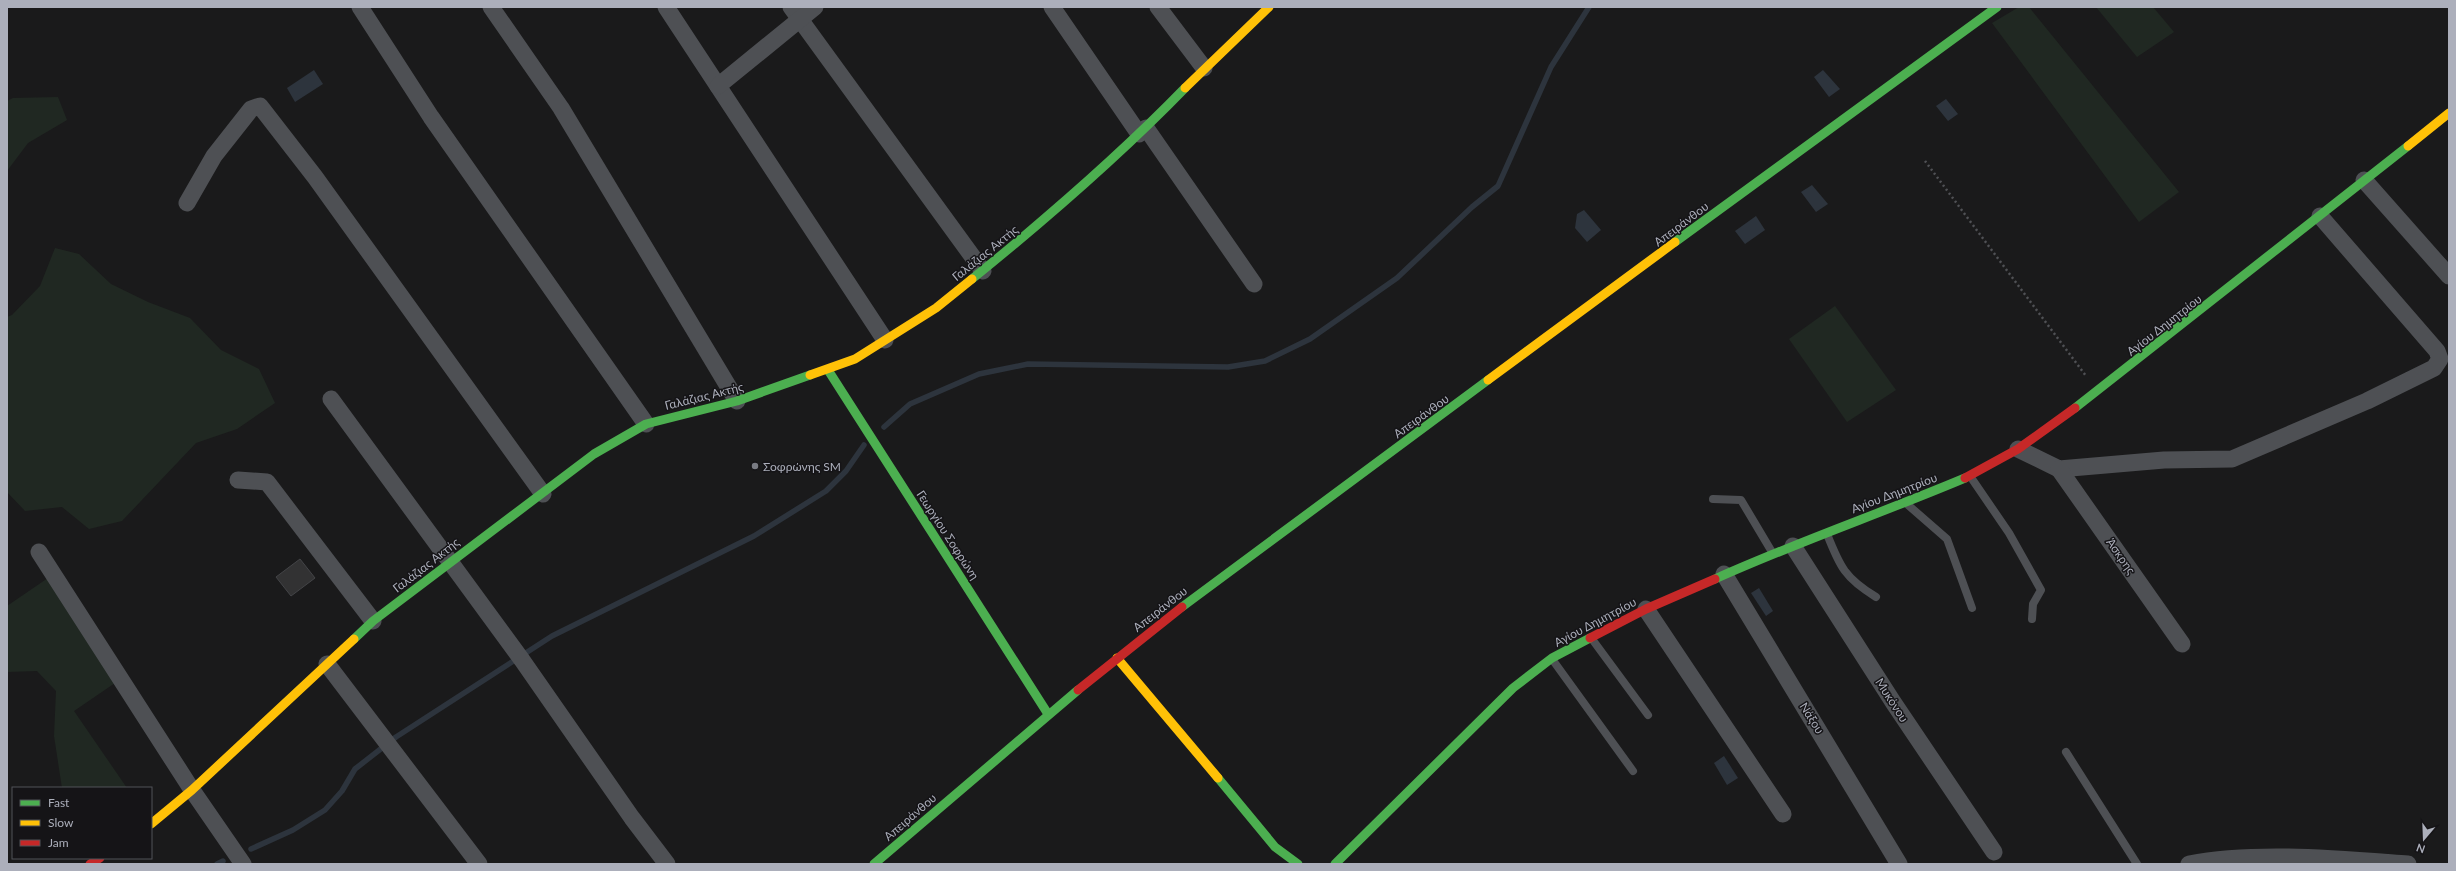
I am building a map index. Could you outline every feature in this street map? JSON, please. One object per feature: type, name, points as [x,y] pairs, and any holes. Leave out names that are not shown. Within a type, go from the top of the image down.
[{"type":"street","points":[[360,7],[430,117],[646,424]]},
{"type":"street","points":[[491,7],[561,108],[737,401]]},
{"type":"street","points":[[666,7],[885,340]]},
{"type":"street","points":[[718,86],[796,13],[815,7]]},
{"type":"street","points":[[1052,7],[1254,284]]},
{"type":"street","points":[[1158,7],[1204,68]]},
{"type":"street","name":"Γαλάζιας Ακτής","points":[[152,823],[192,790],[373,621],[450,561],[543,494],[594,454],[646,424],[737,401],[828,370],[855,359],[936,308],[1047,218],[1143,131],[1204,68],[1269,7]]},
{"type":"street","name":"Απειράνθου","points":[[874,864],[1048,714],[1247,556],[1313,510],[1842,118],[1997,7]]},
{"type":"street","points":[[796,13],[983,271]]},
{"type":"street","points":[[187,203],[214,156],[251,109],[260,106],[267,113],[310,171],[543,494]]},
{"type":"street","name":"Αγίου Δημητρίου","points":[[1335,864],[1513,688],[1552,658],[1646,609],[1724,574],[1826,531],[1906,503],[1970,476],[2018,449],[2098,392],[2449,113]]},
{"type":"street","points":[[2364,180],[2449,276]]},
{"type":"street","points":[[2018,449],[2059,469],[2164,460],[2232,459],[2367,401],[2434,368],[2440,359],[2437,351],[2320,216]]},
{"type":"street","name":"Γεωργίου Σοφρώνη","points":[[828,370],[1048,714]]},
{"type":"street","points":[[331,399],[450,561],[632,818],[667,864]]},
{"type":"street","name":"Άσκρης","points":[[2059,469],[2182,644]]},
{"type":"street","points":[[238,480],[267,482],[373,621]]},
{"type":"street","name":"Μυκόνου","points":[[1793,546],[1893,702],[1994,852]]},
{"type":"street","points":[[40,552],[192,790],[243,864]]},
{"type":"street","name":"Νάξου","points":[[1724,574],[1899,864]]},
{"type":"street","points":[[1646,609],[1783,814]]},
{"type":"street","points":[[1117,658],[1275,847],[1298,864]]},
{"type":"street","points":[[328,664],[478,864]]},
{"type":"street","points":[[2189,864],[2221,858],[2346,859],[2408,864]]},
{"type":"lane","points":[[1970,476],[2009,533],[2041,590],[2033,604],[2032,619]]},
{"type":"lane","points":[[1714,499],[1741,500],[1773,553]]},
{"type":"lane","points":[[1906,503],[1947,539],[1972,608]]},
{"type":"lane","points":[[1826,531],[1839,566],[1856,585],[1876,597]]},
{"type":"lane","points":[[1590,637],[1648,714]]},
{"type":"lane","points":[[1552,658],[1633,771]]},
{"type":"lane","points":[[2066,752],[2137,864]]},
{"type":"path","points":[[1925,161],[2098,392]]},
{"type":"shaded area","points":[[2019,7],[2029,7],[2179,192],[2139,222],[1992,23]]},
{"type":"shaded area","points":[[2096,7],[2153,7],[2174,32],[2137,57]]},
{"type":"shaded area","points":[[314,70],[323,84],[295,102],[287,88]]},
{"type":"shaded area","points":[[1823,70],[1840,89],[1829,97],[1814,77]]},
{"type":"shaded area","points":[[58,97],[67,120],[28,143],[7,171],[7,101],[13,98]]},
{"type":"shaded area","points":[[1946,99],[1958,114],[1948,121],[1936,106]]},
{"type":"shaded area","points":[[1812,185],[1828,204],[1816,212],[1801,192]]},
{"type":"shaded area","points":[[1584,210],[1601,230],[1587,242],[1575,228],[1577,214]]},
{"type":"shaded area","points":[[1756,216],[1765,230],[1745,244],[1735,231]]},
{"type":"shaded area","points":[[55,248],[79,254],[111,284],[148,302],[190,318],[221,350],[259,369],[275,403],[237,429],[196,443],[122,521],[89,529],[62,507],[25,511],[7,492],[7,317],[12,315],[40,286]]},
{"type":"shaded area","points":[[1835,306],[1896,390],[1847,422],[1789,339]]},
{"type":"shaded area","points":[[48,578],[115,683],[74,711],[126,787],[62,787],[54,736],[56,691],[37,671],[7,672],[7,606]]},
{"type":"shaded area","points":[[1759,588],[1773,611],[1766,616],[1751,593]]},
{"type":"shaded area","points":[[1724,756],[1738,778],[1727,785],[1714,763]]},
{"type":"building","points":[[300,559],[315,578],[291,596],[276,577]]},
{"type":"waterway","points":[[884,427],[910,404],[979,374],[1028,364],[1228,367],[1265,361],[1310,339],[1397,278],[1472,207],[1498,186],[1551,67],[1589,7]]},
{"type":"waterway","points":[[251,849],[293,830],[325,810],[342,791],[355,769],[396,737],[552,636],[754,536],[826,491],[846,471],[864,445]]},
{"type":"waterway","points":[[217,864],[223,861]]},
{"type":"traffic: fast","points":[[1675,242],[1997,7]]},
{"type":"traffic: fast","points":[[972,279],[1081,187],[1134,139],[1185,88]]},
{"type":"traffic: fast","points":[[2075,408],[2408,146]]},
{"type":"traffic: fast","points":[[828,370],[1048,714]]},
{"type":"traffic: fast","points":[[354,639],[373,621],[594,454],[646,424],[737,401],[810,375]]},
{"type":"traffic: fast","points":[[1182,607],[1488,380]]},
{"type":"traffic: fast","points":[[1715,579],[1746,565],[1965,478]]},
{"type":"traffic: fast","points":[[1335,864],[1513,688],[1552,658],[1590,638]]},
{"type":"traffic: fast","points":[[874,864],[1078,690]]},
{"type":"traffic: fast","points":[[1218,778],[1275,847],[1298,864]]},
{"type":"traffic: slow","points":[[1185,88],[1269,7]]},
{"type":"traffic: slow","points":[[2408,146],[2449,113]]},
{"type":"traffic: slow","points":[[1488,380],[1675,242]]},
{"type":"traffic: slow","points":[[810,375],[855,359],[936,308],[972,279]]},
{"type":"traffic: slow","points":[[152,823],[192,790],[354,639]]},
{"type":"traffic: slow","points":[[1117,658],[1218,778]]},
{"type":"traffic: jam","points":[[1965,478],[2018,449],[2075,408]]},
{"type":"traffic: jam","points":[[1590,638],[1646,609],[1715,579]]},
{"type":"traffic: jam","points":[[1078,690],[1182,607]]},
{"type":"traffic: jam","points":[[90,864],[98,859]]},
{"type":"place","name":"Σοφρώνης SM","points":[[755,466]]}]
